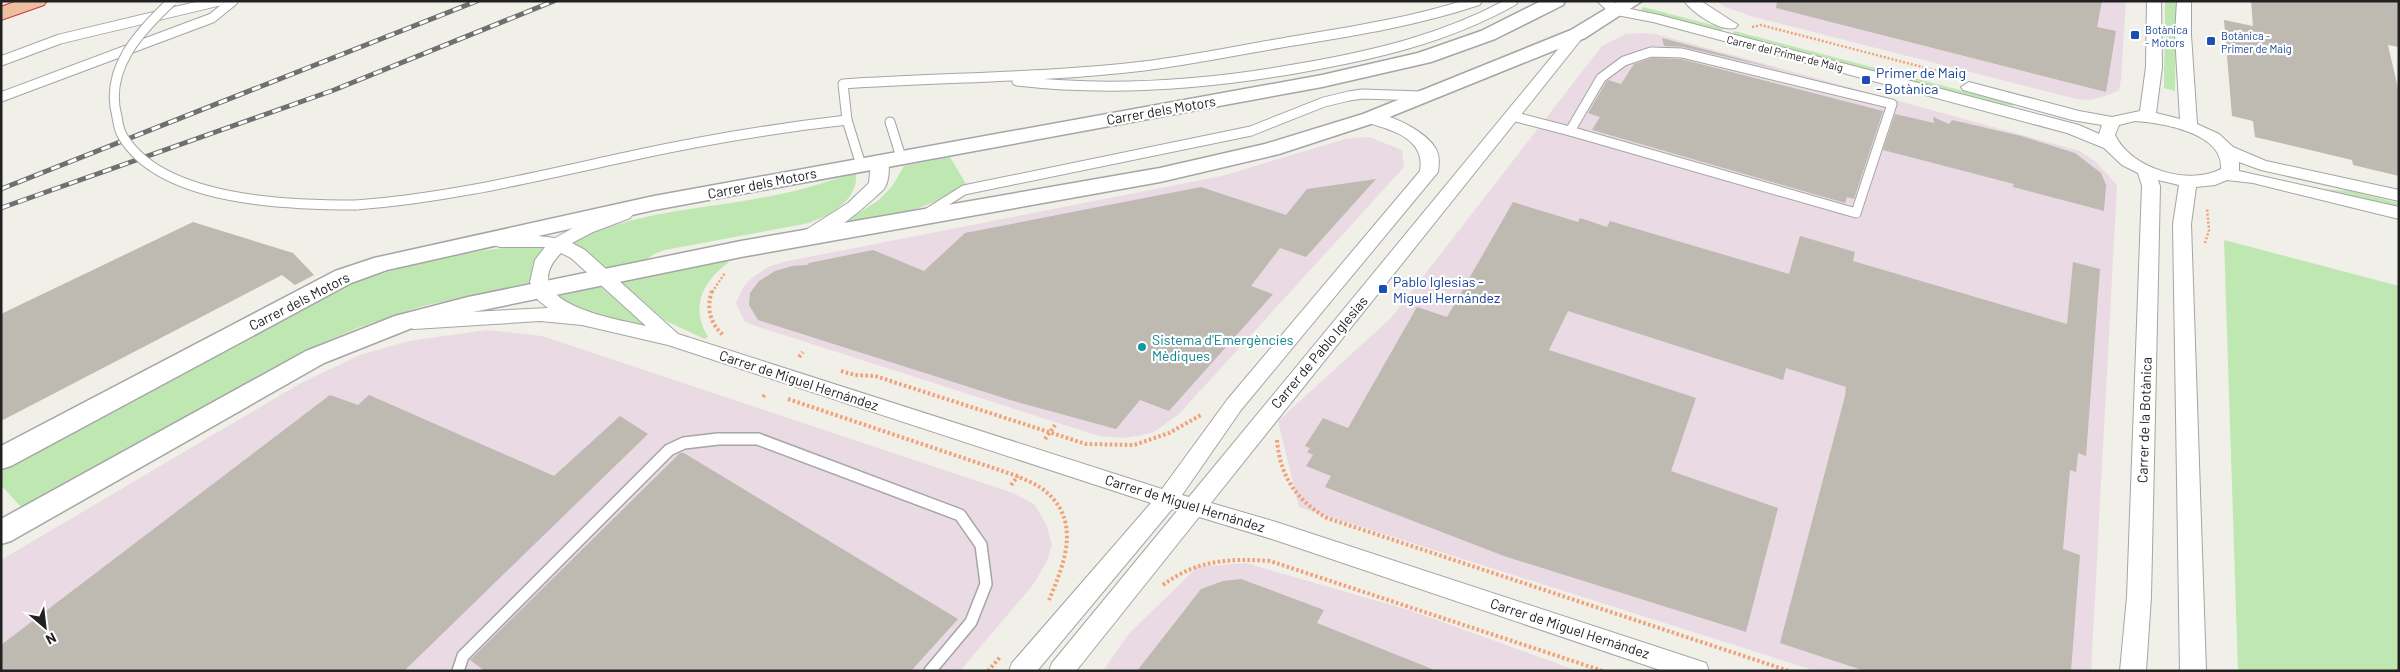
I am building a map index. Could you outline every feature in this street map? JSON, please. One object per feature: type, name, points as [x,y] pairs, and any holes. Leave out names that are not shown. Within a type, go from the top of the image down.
[{"type":"highway","points":[[1,14],[37,1]]},
{"type":"street","name":"Carrer dels Motors","points":[[1,459],[343,276],[382,263],[450,246],[654,203],[1322,81],[1424,58],[1488,35],[1556,1]]},
{"type":"street","name":"Carrer del Primer de Maig","points":[[1691,1],[1707,13],[1730,25]]},
{"type":"street","points":[[2145,116],[2149,111],[2154,67],[2154,1]]},
{"type":"street","points":[[2184,1],[2183,35],[2189,126]]},
{"type":"street","points":[[1,533],[315,357],[404,322],[468,305],[605,279],[688,259],[1160,175],[1226,160],[1370,118],[1578,34],[1623,3]]},
{"type":"street","name":"Carrer del Primer de Maig","points":[[1623,3],[1730,25],[2078,116],[2112,122]]},
{"type":"street","name":"Carrer del Primer de Maig","points":[[1623,3],[1654,18],[2073,129],[2110,145],[2125,159],[2146,170],[2193,185],[2226,175]]},
{"type":"street","name":"Carrer de Pablo Iglesias","points":[[1061,671],[1195,507],[1265,417],[1578,34]]},
{"type":"street","points":[[2110,145],[2106,132],[2112,122],[2126,117],[2145,116],[2189,126],[2210,137],[2227,150],[2261,165],[2399,196]]},
{"type":"street","points":[[1021,671],[1167,499],[1234,405],[1430,172],[1430,158],[1420,141],[1400,128],[1370,118]]},
{"type":"street","points":[[2227,150],[2232,165],[2226,175],[2253,178],[2399,213]]},
{"type":"street","points":[[808,237],[854,207],[878,185],[881,161]]},
{"type":"street","name":"Carrer de la Botànica","points":[[2133,671],[2139,588],[2152,186],[2146,170]]},
{"type":"street","points":[[2193,185],[2182,224],[2193,671]]},
{"type":"street","points":[[542,291],[539,279],[541,268],[545,260],[560,243],[598,222],[654,203]]},
{"type":"street","name":"Carrer de Miguel Hernández","points":[[450,246],[520,238],[560,243],[578,254],[671,339]]},
{"type":"street","name":"Carrer de Miguel Hernández","points":[[542,291],[555,303],[582,318]]},
{"type":"street","name":"Carrer de Miguel Hernández","points":[[404,322],[540,314],[582,318],[671,339],[1167,499],[1276,531],[1697,671]]},
{"type":"lane","points":[[172,1],[156,15],[130,46],[113,88],[114,114],[126,142],[148,163],[201,189],[249,200],[281,204],[356,205],[407,201],[468,192],[671,147],[804,124],[847,120]]},
{"type":"lane","points":[[1,61],[93,30],[219,1]]},
{"type":"lane","points":[[1,97],[212,18],[233,1]]},
{"type":"lane","points":[[881,161],[847,120],[843,84],[934,78],[995,78],[1103,71],[1188,60],[1414,20],[1477,1]]},
{"type":"lane","points":[[995,78],[1049,86],[1135,86],[1191,83],[1267,74],[1348,60],[1421,40],[1482,16],[1512,1]]},
{"type":"lane","points":[[1512,116],[1856,213],[1892,104],[1682,52],[1651,52],[1624,61],[1601,78],[1570,132]]},
{"type":"lane","points":[[919,219],[964,190],[975,187],[1252,131],[1324,102],[1349,96],[1373,94],[1421,96]]},
{"type":"lane","points":[[881,161],[890,122]]},
{"type":"lane","points":[[458,671],[463,656],[669,450],[684,443],[718,439],[758,439],[960,515],[981,545],[986,584],[971,622],[930,671]]},
{"type":"path","points":[[1746,25],[1761,25],[1963,77]]},
{"type":"path","points":[[2193,185],[2208,230],[2208,238],[2205,240]]},
{"type":"path","name":"Carrer de Miguel Hernández","points":[[725,337],[713,324],[709,307],[714,288],[728,271]]},
{"type":"path","name":"Carrer de Miguel Hernández","points":[[803,352],[798,358],[807,362]]},
{"type":"path","points":[[836,370],[855,375],[876,376],[1086,444],[1134,445],[1169,432],[1208,410]]},
{"type":"path","points":[[758,389],[765,394]]},
{"type":"path","points":[[785,398],[1018,475],[1044,490],[1060,508],[1068,530],[1069,545],[1066,561],[1048,601]]},
{"type":"path","points":[[1045,439],[1055,425]]},
{"type":"path","points":[[1276,438],[1277,452],[1289,483],[1310,509],[1327,518],[1789,671]]},
{"type":"path","points":[[1012,485],[1018,475]]},
{"type":"path","points":[[1159,587],[1181,571],[1207,561],[1246,558],[1270,561],[1603,671]]},
{"type":"shaded area","points":[[1716,1],[2126,1],[2119,90],[2091,100],[2076,99],[1754,17],[1725,7]]},
{"type":"shaded area","points":[[1626,34],[1656,34],[2080,151],[2096,162],[2117,185],[2091,671],[1816,671],[1299,507],[1278,421],[1391,318],[1602,46]]},
{"type":"shaded area","points":[[1369,137],[1402,150],[1404,167],[1179,414],[1154,432],[1124,438],[1099,436],[745,322],[736,303],[744,286],[752,278],[768,267],[783,262],[1222,176],[1345,139]]},
{"type":"shaded area","points":[[487,330],[542,336],[1013,493],[1034,504],[1046,524],[1052,545],[1047,561],[1032,586],[960,671],[1,671],[1,560],[301,383],[360,355],[409,341]]},
{"type":"shaded area","points":[[1246,563],[1412,611],[1578,671],[1103,671],[1128,635],[1197,567]]},
{"type":"green space","points":[[2165,1],[2176,1],[2175,91],[2164,88]]},
{"type":"green space","points":[[1643,7],[1724,28],[1721,32],[1644,12],[1641,10]]},
{"type":"green space","points":[[1734,31],[2013,104],[2013,106],[1990,102],[1732,35]]},
{"type":"green space","points":[[950,157],[966,184],[934,202],[911,211],[844,222],[879,200],[893,185],[904,166]]},
{"type":"green space","points":[[856,174],[856,184],[847,200],[831,213],[804,224],[665,250],[654,254],[643,262],[605,268],[587,251],[572,242],[624,222],[763,198]]},
{"type":"green space","points":[[2323,189],[2350,191],[2399,203],[2399,208]]},
{"type":"green space","points":[[2224,240],[2399,286],[2399,671],[2238,671]]},
{"type":"green space","points":[[522,246],[547,247],[533,266],[530,283],[423,306],[360,327],[306,350],[22,508],[1,485],[1,470],[336,290],[358,281],[427,261]]},
{"type":"green space","points":[[728,261],[712,278],[702,296],[700,315],[708,337],[705,339],[666,321],[622,283],[623,281]]},
{"type":"green space","points":[[599,285],[644,325],[640,328],[572,305],[556,296],[559,293]]},
{"type":"building","points":[[1777,1],[2102,1],[2097,27],[2116,31],[2106,92],[1776,8]]},
{"type":"building","points":[[2251,1],[2399,1],[2399,47],[2388,45],[2399,93],[2399,176],[2353,165],[2352,160],[2255,137],[2253,121],[2232,116],[2224,20],[2253,26]]},
{"type":"building","points":[[1662,38],[1782,70],[1683,47],[1664,46]]},
{"type":"building","points":[[1652,58],[1681,59],[1883,111],[1854,199],[1847,197],[1845,203],[1592,130],[1600,117],[1588,113],[1606,82],[1608,80],[1621,84],[1634,64]]},
{"type":"building","points":[[1895,114],[1934,123],[1933,117],[1949,124],[1952,120],[2021,136],[2075,153],[2101,173],[2106,185],[2104,211],[2013,187],[2014,184],[1883,150]]},
{"type":"building","points":[[1376,179],[1306,257],[1280,248],[1251,286],[1273,294],[1169,411],[1140,400],[1116,429],[1010,400],[758,320],[749,305],[750,293],[759,281],[775,271],[792,266],[807,265],[809,263],[873,250],[924,271],[965,233],[1201,187],[1286,215],[1307,189]]},
{"type":"building","points":[[1513,202],[1578,222],[1580,218],[1607,227],[1610,221],[1789,274],[1800,236],[1855,252],[1853,261],[2067,324],[2073,262],[2100,269],[2086,456],[2078,453],[2076,472],[2070,470],[2063,549],[2080,555],[2071,671],[1865,671],[1780,643],[1846,387],[1786,368],[1783,380],[1568,311],[1549,350],[1696,398],[1671,471],[1778,508],[1746,632],[1504,556],[1325,487],[1331,476],[1306,466],[1313,455],[1307,452],[1310,448],[1305,446],[1323,418],[1348,428],[1417,307],[1447,317]]},
{"type":"building","points":[[193,222],[293,253],[314,275],[295,285],[282,275],[1,421],[1,314]]},
{"type":"building","points":[[330,395],[358,405],[369,395],[554,476],[620,416],[648,434],[404,671],[1,671],[1,645]]},
{"type":"building","points":[[680,453],[684,453],[958,619],[911,671],[485,671],[470,660]]},
{"type":"building","points":[[1241,579],[1324,610],[1317,623],[1437,671],[1137,671],[1201,589],[1223,581]]},
{"type":"railway","points":[[1,189],[477,1]]},
{"type":"railway","points":[[1,208],[334,90],[554,1]]},
{"type":"place","name":"Botànica - Motors","points":[[2135,35]]},
{"type":"place","name":"Botànica - Primer de Maig","points":[[2211,41]]},
{"type":"place","name":"Primer de Maig - Botànica","points":[[1866,80]]},
{"type":"place","name":"Pablo Iglesias - Miguel Hernández","points":[[1383,289]]},
{"type":"place","name":"Sistema d'Emergències Mèdiques","points":[[1142,347]]}]
